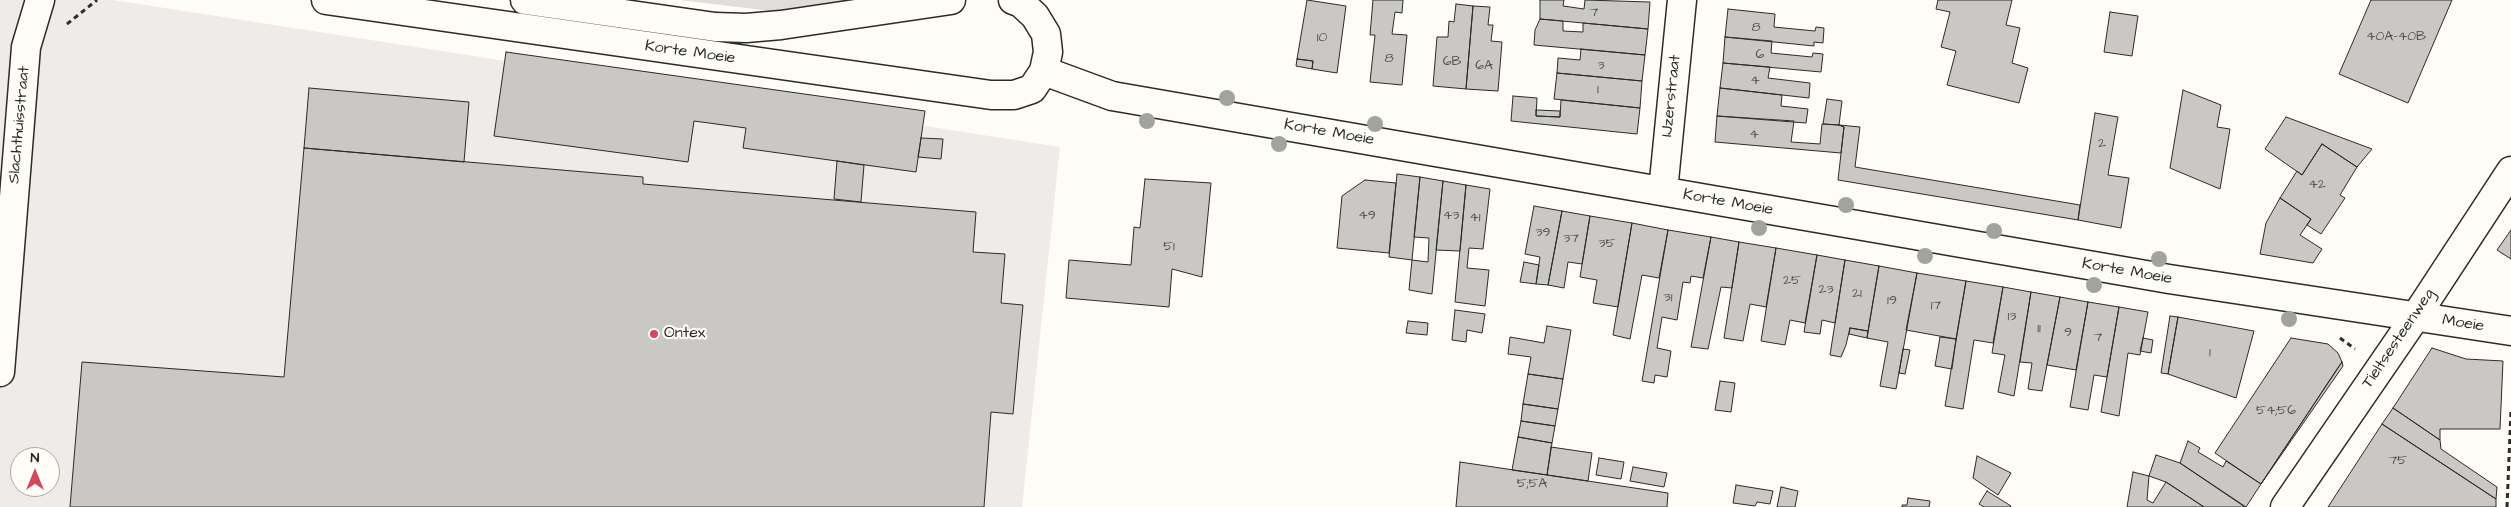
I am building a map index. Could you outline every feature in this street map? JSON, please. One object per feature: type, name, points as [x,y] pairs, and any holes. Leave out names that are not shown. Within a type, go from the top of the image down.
[{"type":"street","name":"Slachthuisstraat","points":[[0,372],[26,47],[40,0]]},
{"type":"street","name":"Korte Moeie","points":[[326,0],[991,95],[1014,95],[1032,90],[1044,71],[1048,52],[1046,34],[1035,16],[1021,3],[1013,0]]},
{"type":"street","name":"Korte Moeie","points":[[525,0],[706,25],[746,28],[780,26],[951,0]]},
{"type":"street","name":"IJzerstraat","points":[[1663,191],[1682,0]]},
{"type":"street","name":"Korte Moeie","points":[[1044,71],[1112,96],[2169,279],[2416,316]]},
{"type":"street","name":"Tieltsesteenweg","points":[[2286,507],[2416,316],[2511,171]]},
{"type":"street","name":"Moeie","points":[[2416,316],[2511,331]]},
{"type":"path","points":[[2507,507],[2511,410]]},
{"type":"shaded area","points":[[0,0],[113,0],[1060,147],[1022,507],[0,507]]},
{"type":"shaded area","points":[[680,0],[871,0],[788,13]]},
{"type":"building","points":[[1307,0],[1346,6],[1337,73],[1312,69],[1313,61],[1297,59]]},
{"type":"building","points":[[1373,0],[1403,0],[1402,13],[1395,12],[1392,34],[1407,35],[1402,85],[1370,82],[1375,35],[1370,35]]},
{"type":"building","points":[[1540,0],[1564,0],[1563,6],[1584,9],[1585,0],[1650,2],[1648,29],[1540,19]]},
{"type":"building","points":[[1938,0],[2012,0],[2006,25],[2020,28],[2012,63],[2028,68],[2019,103],[1947,85],[1956,51],[1941,47],[1950,12],[1936,9]]},
{"type":"building","points":[[2371,0],[2452,0],[2408,103],[2339,74]]},
{"type":"building","points":[[1456,4],[1473,6],[1466,89],[1433,86],[1437,37],[1448,37],[1449,21],[1454,22]]},
{"type":"building","points":[[1473,6],[1490,7],[1488,25],[1493,25],[1491,41],[1502,42],[1498,91],[1466,89]]},
{"type":"building","points":[[1728,9],[1775,14],[1774,27],[1815,31],[1816,27],[1824,28],[1823,43],[1814,42],[1814,46],[1725,37]]},
{"type":"building","points":[[2110,12],[2138,16],[2132,56],[2104,52]]},
{"type":"building","points":[[1540,19],[1563,21],[1563,31],[1583,32],[1583,23],[1648,29],[1645,55],[1534,45],[1535,30]]},
{"type":"building","points":[[1725,37],[1772,41],[1771,53],[1812,57],[1813,53],[1823,54],[1821,72],[1723,63]]},
{"type":"building","points":[[1581,49],[1645,55],[1642,81],[1557,73],[1558,58],[1580,60]]},
{"type":"building","points":[[506,52],[925,111],[916,172],[743,148],[746,128],[694,121],[688,162],[494,136]]},
{"type":"building","points":[[1297,59],[1313,61],[1312,69],[1296,66]]},
{"type":"building","points":[[1723,63],[1770,67],[1768,78],[1810,83],[1809,98],[1720,88]]},
{"type":"building","points":[[1557,73],[1642,81],[1640,108],[1554,99]]},
{"type":"building","points":[[309,88],[469,102],[464,162],[304,148]]},
{"type":"building","points":[[1720,88],[1782,95],[1781,106],[1808,109],[1806,123],[1717,116]]},
{"type":"building","points":[[2183,90],[2221,105],[2217,127],[2230,129],[2220,189],[2170,168]]},
{"type":"building","points":[[1513,96],[1537,98],[1536,116],[1560,117],[1561,100],[1640,108],[1637,134],[1511,121]]},
{"type":"building","points":[[1827,99],[1842,101],[1839,125],[1823,124]]},
{"type":"building","points":[[1536,110],[1560,111],[1560,117],[1536,116]]},
{"type":"building","points":[[2095,113],[2118,117],[2108,175],[2129,178],[2121,228],[2078,220]]},
{"type":"building","points":[[1717,116],[1794,121],[1791,142],[1820,144],[1822,124],[1839,125],[1844,127],[1841,153],[1715,142]]},
{"type":"building","points":[[2286,117],[2372,149],[2357,167],[2322,144],[2302,175],[2265,149]]},
{"type":"building","points":[[1839,125],[1860,127],[1855,167],[2080,205],[2078,220],[1838,180],[1844,127]]},
{"type":"building","points":[[921,138],[943,139],[941,159],[918,157]]},
{"type":"building","points":[[2322,144],[2357,167],[2340,195],[2345,198],[2321,234],[2307,225],[2311,219],[2280,198],[2297,171],[2302,175]]},
{"type":"building","name":"Ontex","points":[[304,148],[643,177],[643,184],[976,212],[973,252],[1005,254],[1001,303],[1023,305],[1013,414],[991,412],[984,507],[70,507],[82,362],[284,377]]},
{"type":"building","points":[[837,161],[864,165],[861,202],[834,199]]},
{"type":"building","points":[[1397,174],[1420,177],[1412,260],[1389,257]]},
{"type":"building","points":[[1420,177],[1443,181],[1432,294],[1409,290],[1412,260],[1428,262],[1429,238],[1414,237]]},
{"type":"building","points":[[1145,179],[1211,183],[1202,277],[1172,269],[1169,307],[1066,298],[1069,260],[1131,265],[1134,227],[1140,228]]},
{"type":"building","points":[[1365,180],[1396,183],[1389,253],[1337,248],[1342,196]]},
{"type":"building","points":[[1443,181],[1466,185],[1460,251],[1436,250]]},
{"type":"building","points":[[1466,185],[1490,189],[1483,249],[1469,248],[1467,268],[1489,270],[1485,306],[1455,302]]},
{"type":"building","points":[[2280,198],[2311,219],[2300,235],[2322,249],[2313,263],[2260,254],[2266,223]]},
{"type":"building","points":[[1534,206],[1562,211],[1548,285],[1536,284],[1540,257],[1525,254]]},
{"type":"building","points":[[1562,211],[1590,216],[1582,264],[1568,262],[1564,288],[1548,285]]},
{"type":"building","points":[[1590,216],[1632,223],[1618,307],[1593,303],[1597,280],[1580,277]]},
{"type":"building","points":[[1632,223],[1668,230],[1659,278],[1642,275],[1630,339],[1613,335]]},
{"type":"building","points":[[1668,230],[1711,237],[1703,278],[1691,276],[1690,283],[1683,282],[1677,320],[1662,317],[1657,348],[1671,351],[1667,377],[1655,375],[1654,383],[1642,381]]},
{"type":"building","points":[[2511,230],[2511,259],[2497,250]]},
{"type":"building","points":[[1711,237],[1739,242],[1732,288],[1721,287],[1708,349],[1691,347]]},
{"type":"building","points":[[1739,242],[1776,248],[1766,307],[1750,304],[1743,341],[1724,338]]},
{"type":"building","points":[[1776,248],[1817,255],[1805,323],[1790,320],[1785,345],[1761,341]]},
{"type":"building","points":[[1817,255],[1845,260],[1835,323],[1822,320],[1820,334],[1804,332]]},
{"type":"building","points":[[1845,260],[1879,266],[1868,331],[1850,328],[1841,357],[1830,355]]},
{"type":"building","points":[[1524,262],[1539,265],[1536,284],[1520,282]]},
{"type":"building","points":[[1879,266],[1917,273],[1896,389],[1880,386],[1888,342],[1867,338]]},
{"type":"building","points":[[1917,273],[1966,281],[1956,339],[1906,330]]},
{"type":"building","points":[[1966,281],[2003,287],[1993,343],[1974,340],[1963,409],[1945,406]]},
{"type":"building","points":[[2003,287],[2031,292],[2014,396],[1998,392],[2005,355],[1992,353]]},
{"type":"building","points":[[2031,292],[2060,297],[2042,391],[2028,389],[2032,363],[2020,362]]},
{"type":"building","points":[[2060,297],[2088,302],[2076,370],[2047,365]]},
{"type":"building","points":[[2088,302],[2119,307],[2107,377],[2094,375],[2088,410],[2070,407]]},
{"type":"building","points":[[2119,307],[2148,312],[2140,355],[2128,353],[2119,416],[2101,412]]},
{"type":"building","points":[[1455,310],[1485,314],[1482,333],[1467,330],[1466,342],[1452,340]]},
{"type":"building","points":[[2170,316],[2178,317],[2168,374],[2161,373]]},
{"type":"building","points":[[2178,317],[2254,331],[2236,398],[2168,374]]},
{"type":"building","points":[[1408,321],[1428,323],[1427,335],[1406,333]]},
{"type":"building","points":[[1547,326],[1571,330],[1563,379],[1528,374],[1531,357],[1508,354],[1510,337],[1544,343]]},
{"type":"building","points":[[1850,328],[1868,331],[1867,338],[1849,334]]},
{"type":"building","points":[[1940,337],[1956,339],[1952,369],[1935,366]]},
{"type":"building","points":[[2143,338],[2153,340],[2151,353],[2140,351]]},
{"type":"building","points":[[2291,338],[2328,344],[2338,353],[2342,362],[2261,484],[2215,453]]},
{"type":"building","points":[[2432,348],[2466,359],[2503,361],[2500,429],[2440,429],[2440,440],[2393,408]]},
{"type":"building","points":[[1903,349],[1910,350],[1905,374],[1899,373]]},
{"type":"building","points":[[2342,362],[2343,366],[2261,484],[2337,369]]},
{"type":"building","points":[[1528,374],[1563,379],[1558,409],[1523,404]]},
{"type":"building","points":[[1720,381],[1735,383],[1731,412],[1715,410]]},
{"type":"building","points":[[1523,404],[1558,409],[1555,426],[1521,421]]},
{"type":"building","points":[[2393,408],[2440,440],[2441,449],[2497,487],[2496,499],[2382,424]]},
{"type":"building","points":[[1521,421],[1555,426],[1552,443],[1518,437]]},
{"type":"building","points":[[2382,424],[2496,499],[2496,507],[2328,507]]},
{"type":"building","points":[[1518,437],[1552,443],[1547,475],[1512,470]]},
{"type":"building","points":[[2188,441],[2200,448],[2198,452],[2223,467],[2226,461],[2261,484],[2246,507],[2180,463]]},
{"type":"building","points":[[1551,447],[1592,453],[1588,481],[1547,475]]},
{"type":"building","points":[[2156,455],[2180,463],[2245,507],[2204,507],[2166,482],[2149,476]]},
{"type":"building","points":[[1977,456],[2011,473],[1998,495],[1973,478]]},
{"type":"building","points":[[1599,458],[1624,462],[1621,479],[1596,475]]},
{"type":"building","points":[[1460,462],[1668,493],[1667,507],[1456,507]]},
{"type":"building","points":[[1633,467],[1667,473],[1664,487],[1630,481]]},
{"type":"building","points":[[2133,472],[2149,476],[2147,500],[2153,503],[2166,482],[2204,507],[2127,507]]},
{"type":"building","points":[[1736,485],[1773,491],[1770,504],[1757,502],[1755,506],[1733,503]]},
{"type":"building","points":[[1781,487],[1798,491],[1795,507],[1777,507]]},
{"type":"building","points":[[1987,491],[2011,506],[1984,507],[1979,504]]},
{"type":"building","points":[[1908,498],[1930,501],[1929,507],[1902,507],[1902,505],[1907,505]]},
{"type":"place","name":"Ontex","points":[[654,334]]}]
